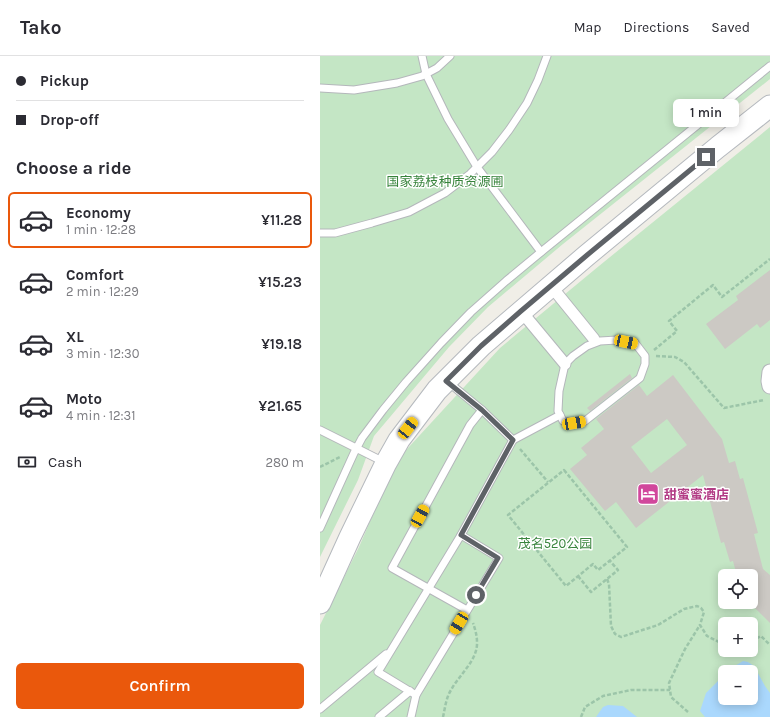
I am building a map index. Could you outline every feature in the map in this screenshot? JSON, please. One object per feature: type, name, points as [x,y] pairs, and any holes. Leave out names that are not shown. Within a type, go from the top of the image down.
[{"type":"main road","points":[[320,603],[350,537],[398,440],[437,390],[481,346],[550,286],[770,106]]},
{"type":"street","points":[[550,286],[594,339]]},
{"type":"street","points":[[521,311],[565,364]]},
{"type":"street","points":[[770,372],[770,386]]},
{"type":"lane","points":[[422,56],[426,74],[448,119],[477,167],[541,252]]},
{"type":"lane","points":[[320,88],[354,90],[397,83],[426,74],[437,68],[450,56]]},
{"type":"lane","points":[[320,233],[334,233],[409,212],[445,193],[470,174],[492,152],[509,130],[527,102],[538,80],[547,56]]},
{"type":"lane","points":[[320,528],[362,438],[406,382],[471,312],[541,252],[770,66]]},
{"type":"lane","points":[[617,340],[635,343],[645,356],[645,364],[640,378],[585,421],[574,423],[563,421],[558,411],[559,391],[565,364],[573,356],[587,346],[600,341],[617,340]]},
{"type":"lane","points":[[446,381],[482,410],[513,440]]},
{"type":"lane","points":[[468,609],[392,568],[470,425],[482,410]]},
{"type":"lane","points":[[413,693],[378,672],[461,535],[513,440],[560,414]]},
{"type":"lane","points":[[320,430],[386,463]]},
{"type":"lane","points":[[379,717],[413,693],[468,609],[498,558],[461,535]]},
{"type":"lane","points":[[320,709],[391,649]]},
{"type":"lane","points":[[411,717],[413,693]]},
{"type":"path","points":[[645,356],[677,331],[669,321],[713,285],[722,297],[770,259]]},
{"type":"path","points":[[645,356],[675,357],[684,362],[724,408],[770,399]]},
{"type":"path","points":[[513,440],[548,482]]},
{"type":"path","points":[[564,470],[627,547],[610,561],[598,570],[593,564],[566,586],[508,515],[564,470]]},
{"type":"path","points":[[578,576],[591,592],[618,570],[610,561]]},
{"type":"path","points":[[607,579],[610,584],[611,626],[615,634],[621,637],[658,625],[684,609],[697,606],[704,612],[700,625],[685,649],[669,683],[671,697],[688,712]]},
{"type":"path","points":[[443,717],[450,692],[471,662],[476,649],[476,633],[468,609]]},
{"type":"path","points":[[700,625],[707,636],[718,642]]},
{"type":"path","points":[[758,638],[761,636],[770,645]]},
{"type":"path","points":[[581,717],[585,707],[603,696],[631,690],[670,690]]},
{"type":"green space","name":"国家荔枝种质资源圃","points":[[320,56],[770,56],[770,79],[563,244],[488,307],[449,347],[374,436],[358,480],[320,557]]},
{"type":"green space","name":"茂名520公园","points":[[770,127],[770,717],[320,717],[320,625],[359,547],[396,461],[500,348]]},
{"type":"water","points":[[743,661],[752,665],[736,665]]},
{"type":"water","points":[[758,673],[770,693],[770,717],[705,717],[700,711],[706,693],[718,681],[718,705],[758,705]]},
{"type":"water","points":[[608,705],[623,706],[637,717],[596,717],[603,707]]},
{"type":"building","points":[[770,270],[770,320],[760,328],[757,324],[725,349],[706,324],[738,300],[736,296]]},
{"type":"building","points":[[630,374],[632,378],[590,411],[587,408]]},
{"type":"building","name":"甜蜜蜜酒店","points":[[673,375],[722,439],[729,463],[735,461],[740,479],[743,478],[758,533],[754,534],[763,569],[770,575],[770,623],[756,609],[758,609],[758,569],[735,569],[733,561],[730,562],[724,542],[721,543],[703,475],[636,528],[616,502],[605,511],[570,469],[587,455],[581,448],[604,429],[596,419],[639,385],[647,396]],"holes":[[[667,419],[687,445],[651,473],[631,447]]]},
{"type":"place","name":"甜蜜蜜酒店","points":[[648,494]]},
{"type":"route","points":[[476,595],[498,558],[461,535],[513,440],[482,410],[446,381],[481,346],[521,311],[706,157]]}]
